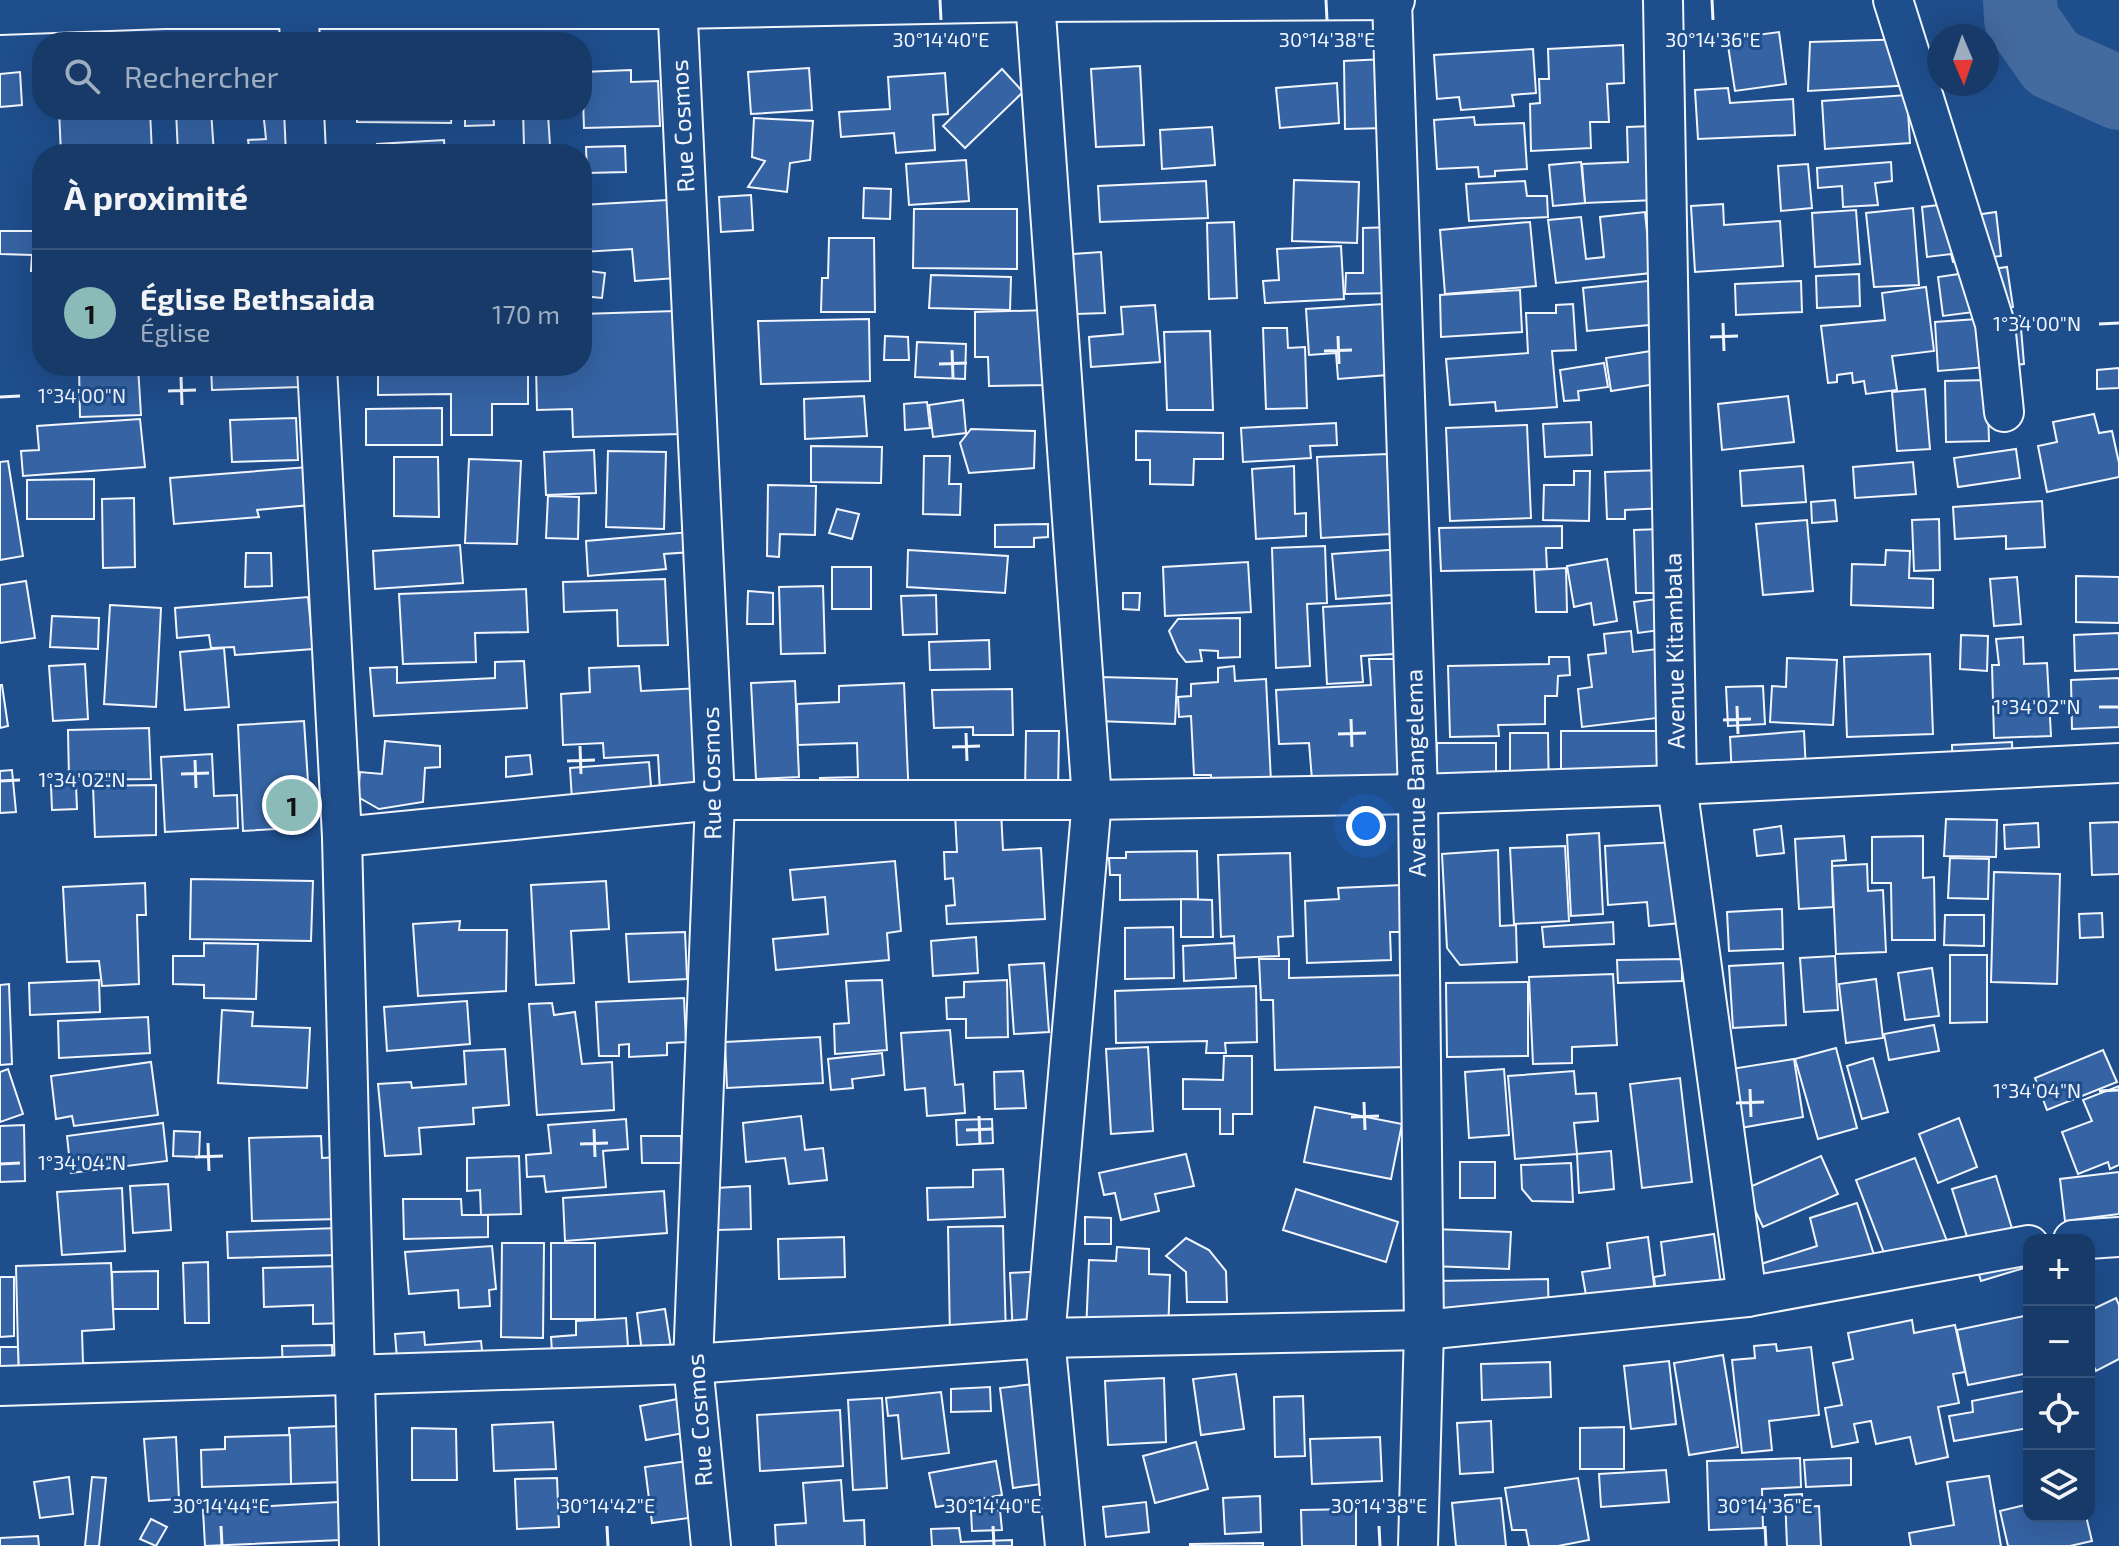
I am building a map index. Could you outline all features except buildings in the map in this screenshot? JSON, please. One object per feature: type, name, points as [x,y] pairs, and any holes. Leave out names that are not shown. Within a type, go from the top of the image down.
[{"type":"street","points":[[0,15],[164,9],[298,17],[677,5],[1393,0]]},
{"type":"street","name":"Avenue Bangelema","points":[[1393,0],[1418,794],[1424,1330],[1418,1546]]},
{"type":"street","name":"Avenue Kitambala","points":[[1663,0],[1677,785],[1747,1297]]},
{"type":"street","points":[[1893,0],[1995,324],[2004,412]]},
{"type":"street","points":[[1035,1],[1092,800],[1045,1338],[1065,1546]]},
{"type":"street","name":"Rue Cosmos","points":[[677,5],[715,800],[693,1364],[711,1546]]},
{"type":"street","points":[[304,120],[306,144]]},
{"type":"street","points":[[318,376],[342,837],[359,1546]]},
{"type":"street","points":[[342,837],[715,800],[1092,800],[1418,794],[1677,785],[2119,763]]},
{"type":"street","points":[[2095,1239],[2119,1237]]},
{"type":"street","points":[[0,1386],[693,1364],[1045,1338],[1424,1330],[1747,1297],[2023,1246]]},
{"type":"waterway","points":[[2020,0],[2021,19],[2052,63],[2119,93]]},
{"type":"place","name":"Église Bethsaida","points":[[292,805]]}]
